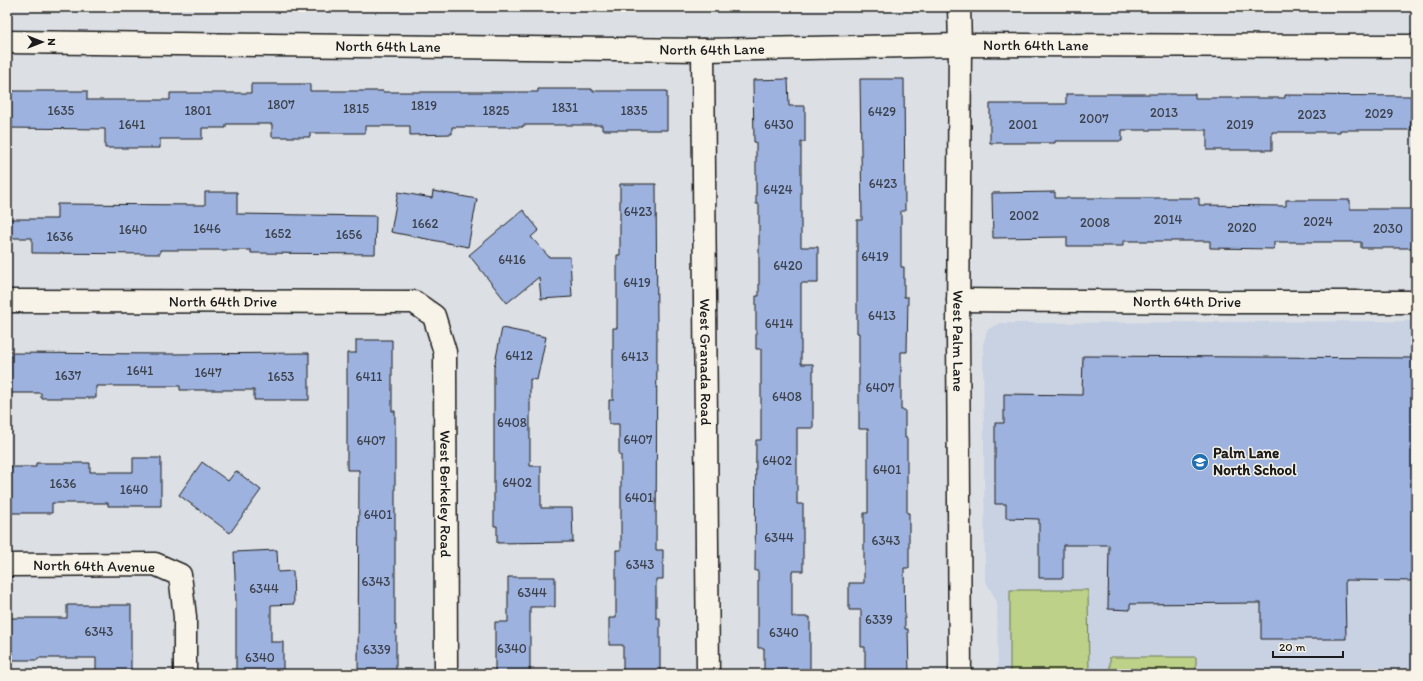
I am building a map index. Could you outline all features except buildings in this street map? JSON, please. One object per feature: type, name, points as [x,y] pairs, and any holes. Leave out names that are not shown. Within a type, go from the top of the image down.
[{"type":"street","name":"West Palm Lane","points":[[959,7],[958,300],[960,674]]},
{"type":"street","name":"North 64th Lane","points":[[7,42],[703,50],[960,46],[1416,46]]},
{"type":"street","name":"West Granada Road","points":[[703,50],[708,674]]},
{"type":"street","name":"North 64th Drive","points":[[958,300],[1416,302]]},
{"type":"street","name":"North 64th Drive","points":[[7,301],[414,302],[434,316]]},
{"type":"street","name":"West Berkeley Road","points":[[434,316],[445,352],[446,674]]},
{"type":"street","name":"North 64th Avenue","points":[[7,565],[155,564],[180,575],[185,617],[185,674]]},
{"type":"shaded area","name":"Palm Lane North School","points":[[1416,321],[1416,674],[998,674],[997,602],[985,580],[983,345],[987,330],[999,323]]},
{"type":"green space","points":[[1010,590],[1088,590],[1089,674],[1010,674]]},
{"type":"green space","points":[[1110,657],[1196,657],[1196,674],[1110,674]]},
{"type":"place","name":"Palm Lane North School","points":[[1200,462]]}]
